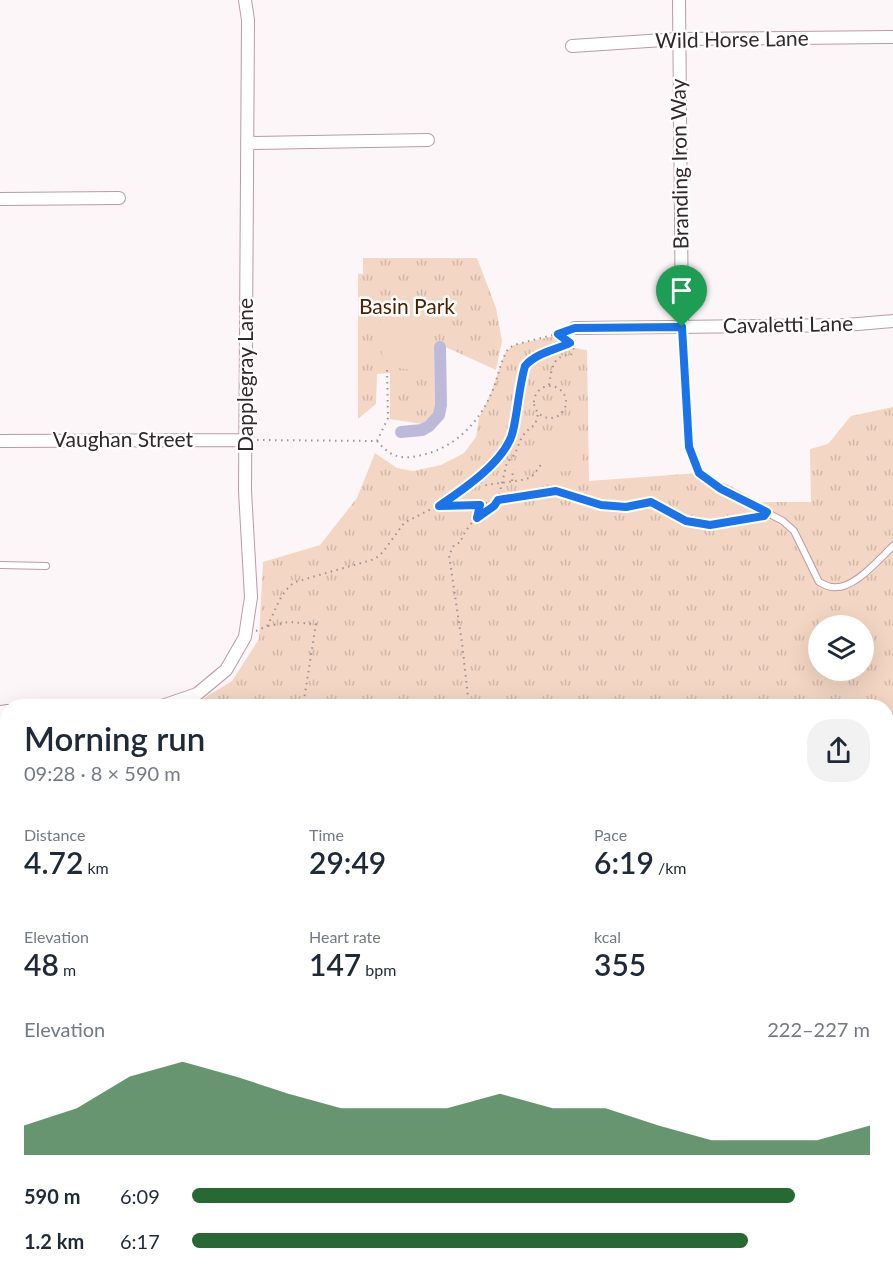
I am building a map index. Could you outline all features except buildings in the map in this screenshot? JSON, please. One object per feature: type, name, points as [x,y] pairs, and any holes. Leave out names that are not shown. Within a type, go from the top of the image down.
[{"type":"street","name":"Dapplegray Lane","points":[[182,699],[197,694],[225,670],[245,637],[251,597],[245,491],[248,20],[245,0]]},
{"type":"street","name":"Branding Iron Way","points":[[679,0],[682,327]]},
{"type":"street","name":"Wild Horse Lane","points":[[572,46],[679,39],[893,37]]},
{"type":"street","points":[[247,143],[428,140]]},
{"type":"street","points":[[0,199],[120,198]]},
{"type":"street","name":"Cavaletti Lane","points":[[575,328],[846,325],[893,321]]},
{"type":"street","name":"Vaughan Street","points":[[0,441],[245,440]]},
{"type":"lane","points":[[682,327],[689,447],[699,473],[729,493],[783,521],[794,531],[819,582],[833,588],[858,580],[893,546]]},
{"type":"lane","points":[[0,565],[46,566]]},
{"type":"path","points":[[245,440],[377,441],[387,453],[407,458],[427,454],[455,442],[479,418],[508,349],[514,345],[575,328]]},
{"type":"path","points":[[549,385],[552,364],[556,358],[571,355],[575,345],[558,334]]},
{"type":"path","points":[[267,626],[282,594],[295,582],[375,559],[383,552],[404,523],[439,506],[475,479],[500,455],[510,439],[525,366],[538,356],[570,343]]},
{"type":"path","points":[[377,441],[388,418],[387,369]]},
{"type":"path","points":[[549,385],[562,390],[566,400],[561,414],[554,418],[545,418],[538,414],[534,407],[534,395],[539,389],[549,385]]},
{"type":"path","points":[[468,699],[449,555],[454,545],[461,542],[463,534],[477,518],[494,506],[498,500],[507,462],[513,458],[524,432],[535,425],[538,414]]},
{"type":"path","points":[[475,479],[486,485],[524,480],[531,477],[541,465]]},
{"type":"path","points":[[512,481],[513,469]]},
{"type":"path","points":[[480,507],[498,500],[556,491],[601,505],[626,507],[651,502],[686,521],[710,525],[764,516],[767,512]]},
{"type":"path","points":[[439,506],[488,509]]},
{"type":"path","points":[[477,518],[480,507]]},
{"type":"path","points":[[245,637],[267,626],[289,622],[316,624],[304,699]]},
{"type":"green space","name":"Basin Park","points":[[363,258],[477,258],[496,308],[502,341],[496,370],[439,344],[434,347],[435,411],[422,424],[390,419],[390,373],[377,374],[376,404],[358,419],[358,274],[363,274]]},
{"type":"green space","points":[[393,296],[418,296],[426,300],[431,325],[428,366],[411,370],[382,365],[380,308],[383,302]]},
{"type":"green space","points":[[558,335],[570,343],[530,361],[525,366],[510,439],[500,455],[480,475],[483,476],[501,457],[515,433],[528,367],[546,354],[573,348],[587,350],[589,481],[699,473],[729,485],[760,502],[811,502],[810,449],[828,444],[851,416],[893,407],[893,699],[202,699],[232,681],[259,639],[263,562],[320,545],[357,498],[375,453],[397,468],[413,471],[441,465],[464,453],[476,437],[479,418],[491,393],[505,353],[514,345]]},
{"type":"green space","points":[[565,439],[578,444],[581,449],[583,457],[577,467],[570,471],[546,473],[530,467],[528,457],[535,442]]},
{"type":"waterway","points":[[401,432],[422,430],[439,415],[441,405],[440,347]]},
{"type":"route","points":[[682,327],[689,447],[699,473],[721,489],[767,512],[764,516],[710,525],[686,521],[651,502],[626,507],[601,505],[556,491],[498,500],[494,506],[477,518],[480,505],[439,506],[468,485],[506,448],[513,430],[525,366],[555,348],[570,343],[558,334],[575,328],[682,327]]}]
